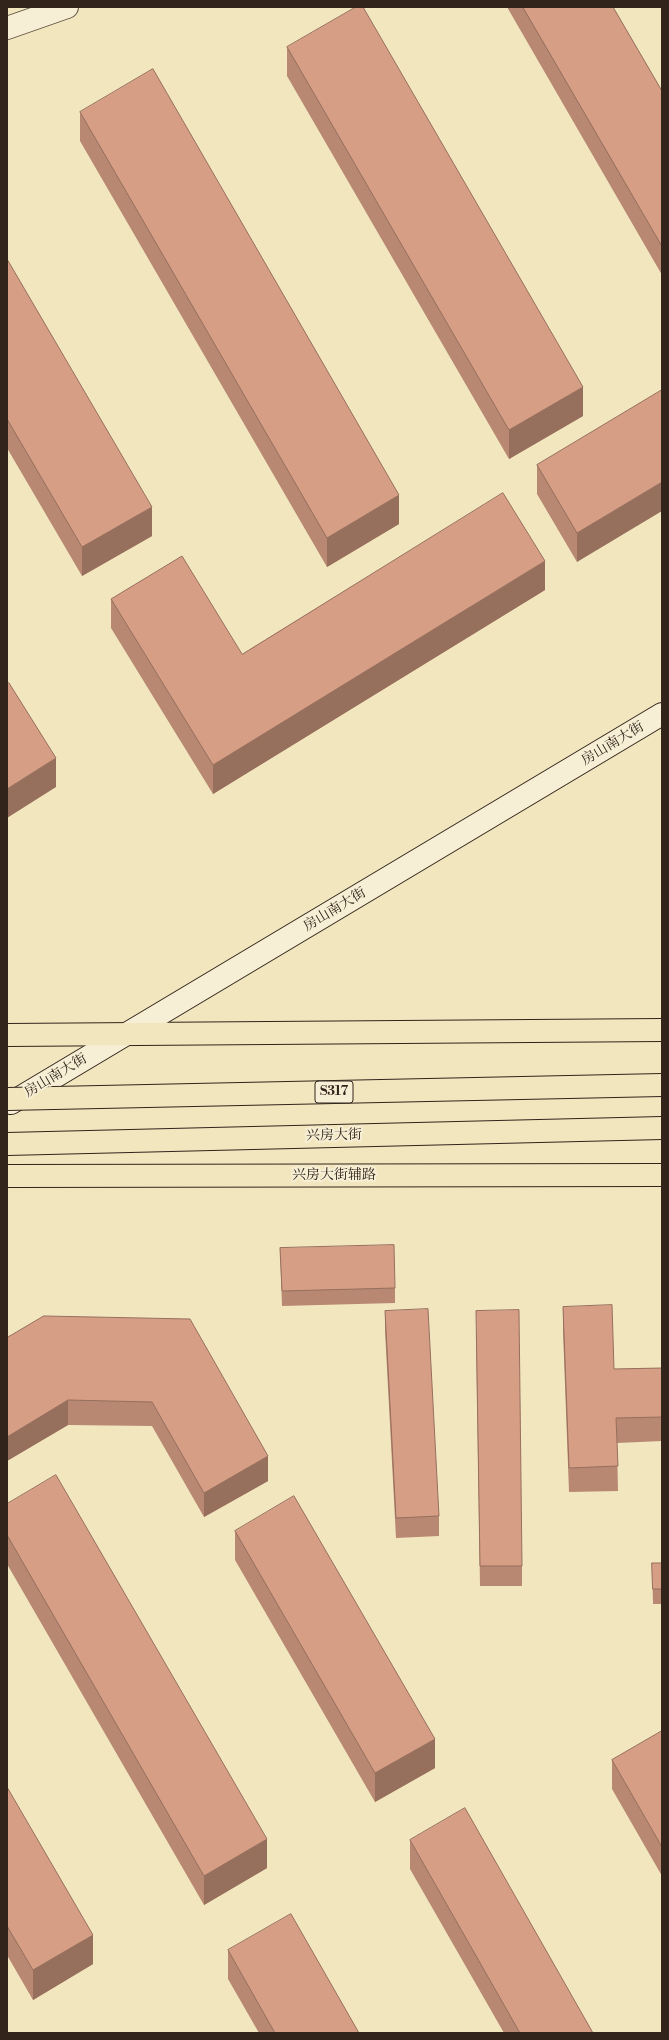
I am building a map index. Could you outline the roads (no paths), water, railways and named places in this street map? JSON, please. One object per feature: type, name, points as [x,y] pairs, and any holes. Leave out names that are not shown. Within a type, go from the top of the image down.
[{"type":"main road","points":[[7,28],[67,7]]},
{"type":"main road","name":"房山南大街","points":[[7,1105],[662,714]]},
{"type":"main road","points":[[7,1035],[662,1030]]},
{"type":"main road","name":"S317","points":[[7,1099],[662,1086]]},
{"type":"main road","name":"兴房大街","points":[[7,1144],[658,1128]]},
{"type":"main road","name":"兴房大街辅路","points":[[7,1176],[662,1175]]}]
